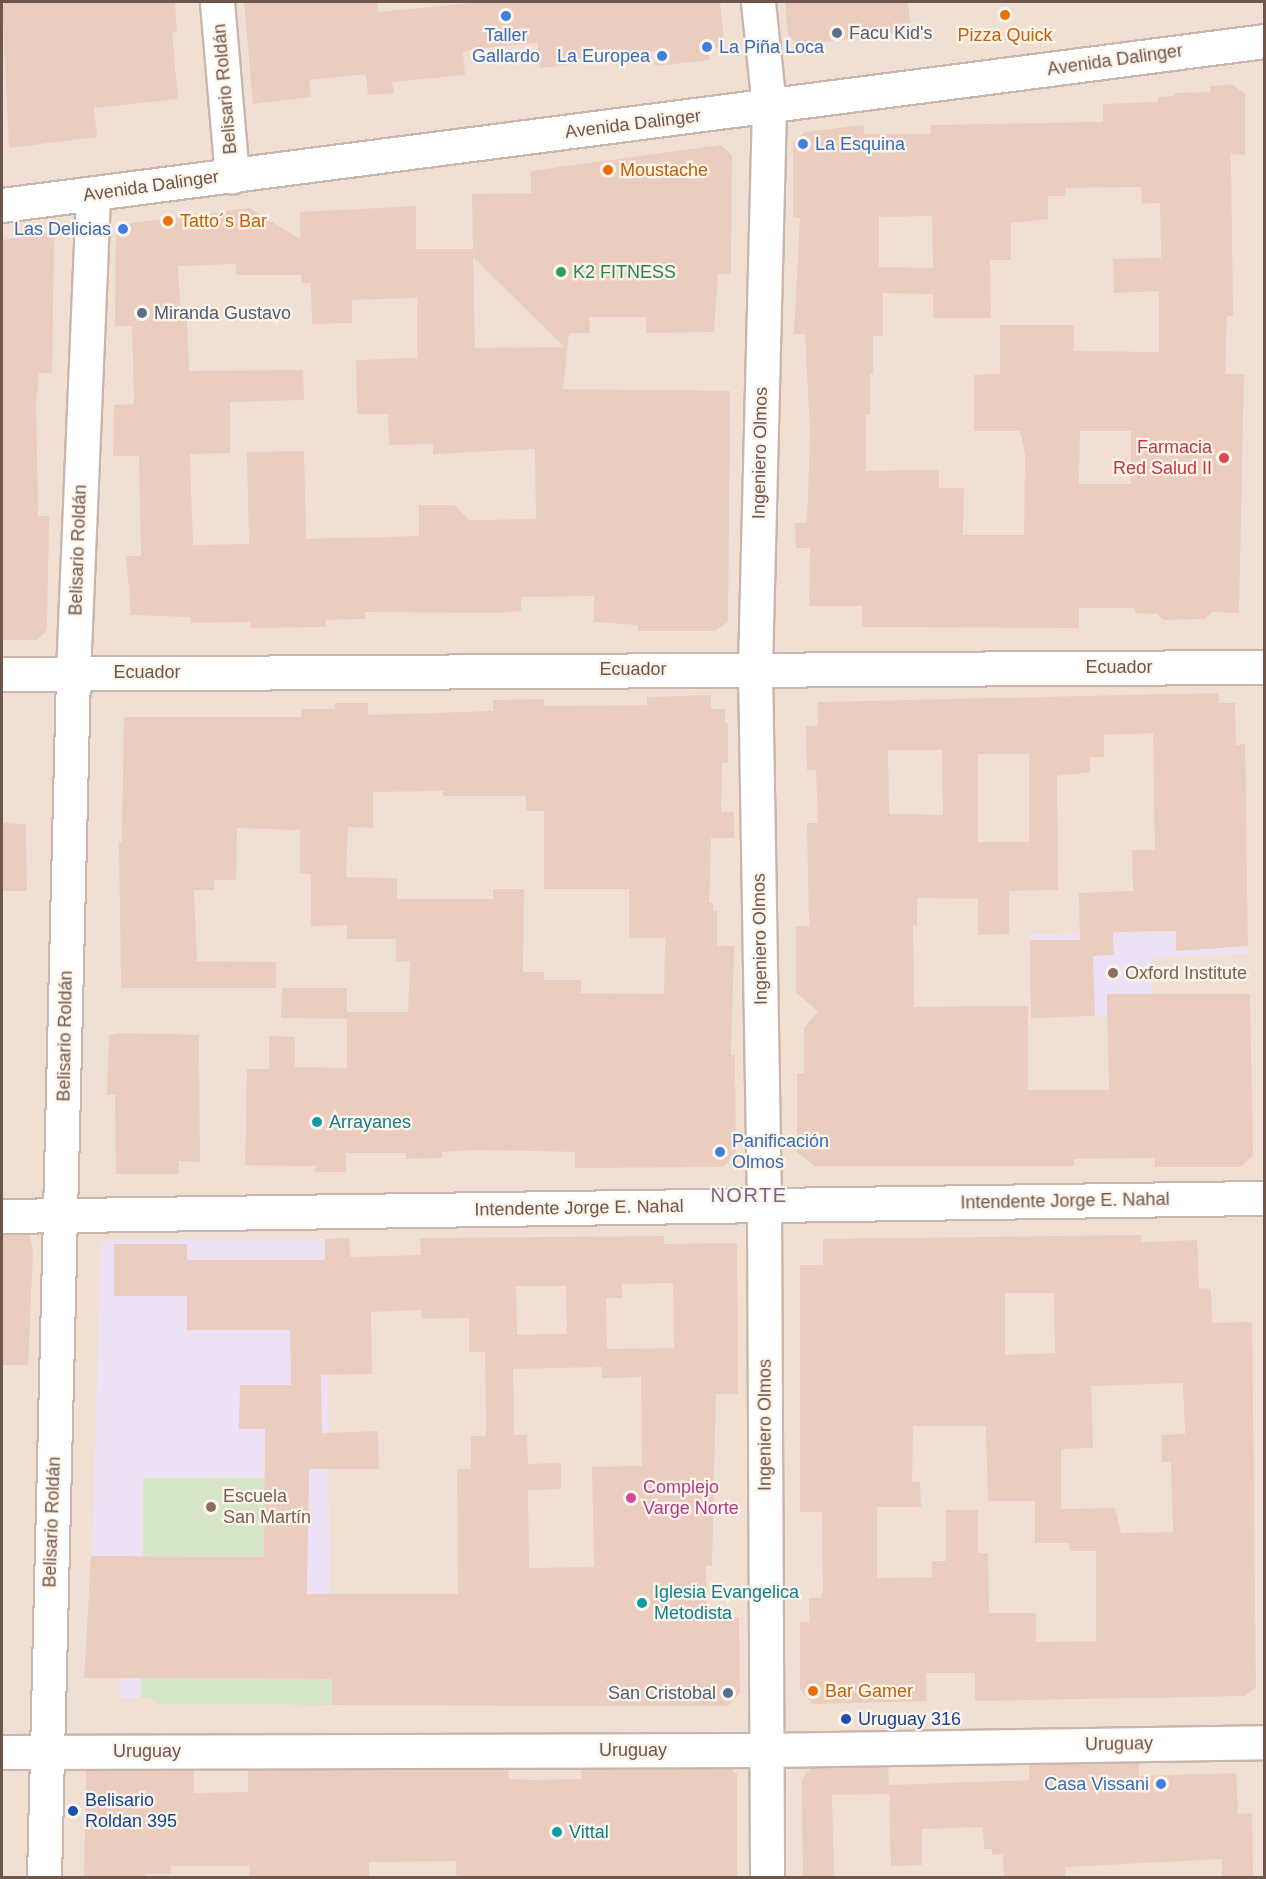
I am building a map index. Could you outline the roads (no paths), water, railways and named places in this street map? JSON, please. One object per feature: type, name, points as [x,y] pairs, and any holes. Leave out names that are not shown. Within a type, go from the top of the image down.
[{"type":"street","name":"Belisario Roldán","points":[[217,2],[232,176]]},
{"type":"street","name":"Ingeniero Olmos","points":[[758,2],[769,107],[755,668],[764,1206],[767,1878]]},
{"type":"street","name":"Avenida Dalinger","points":[[2,205],[769,107],[1264,40]]},
{"type":"street","name":"Belisario Roldán","points":[[44,1878],[73,673],[93,194]]},
{"type":"street","name":"Ecuador","points":[[2,674],[755,668],[1264,667]]},
{"type":"street","name":"Intendente Jorge E. Nahal","points":[[2,1216],[1264,1197]]},
{"type":"street","name":"Uruguay","points":[[2,1752],[767,1750],[1264,1742]]},
{"type":"place","name":"Pizza Quick","points":[[1005,15]]},
{"type":"place","name":"Taller Gallardo","points":[[506,16]]},
{"type":"place","name":"Facu Kid's","points":[[837,33]]},
{"type":"place","name":"La Piña Loca","points":[[707,47]]},
{"type":"place","name":"La Europea","points":[[662,56]]},
{"type":"place","name":"La Esquina","points":[[803,144]]},
{"type":"place","name":"Moustache","points":[[608,170]]},
{"type":"place","name":"Tatto´s Bar","points":[[168,221]]},
{"type":"place","name":"Las Delicias","points":[[123,229]]},
{"type":"place","name":"K2 FITNESS","points":[[561,272]]},
{"type":"place","name":"Miranda Gustavo","points":[[142,313]]},
{"type":"place","name":"Farmacia Red Salud II","points":[[1224,458]]},
{"type":"place","name":"Oxford Institute","points":[[1113,973]]},
{"type":"place","name":"Arrayanes","points":[[317,1122]]},
{"type":"place","name":"Panificación Olmos","points":[[720,1152]]},
{"type":"place","name":"Complejo Varge Norte","points":[[631,1498]]},
{"type":"place","name":"Escuela San Martín","points":[[211,1507]]},
{"type":"place","name":"Iglesia Evangelica Metodista","points":[[642,1603]]},
{"type":"place","name":"Bar Gamer","points":[[813,1691]]},
{"type":"place","name":"San Cristobal","points":[[728,1693]]},
{"type":"place","name":"Uruguay 316","points":[[846,1719]]},
{"type":"place","name":"Casa Vissani","points":[[1161,1784]]},
{"type":"place","name":"Belisario Roldan 395","points":[[73,1811]]},
{"type":"place","name":"Vittal","points":[[557,1832]]},
{"type":"district","name":"NORTE","points":[[749,1195]]}]
